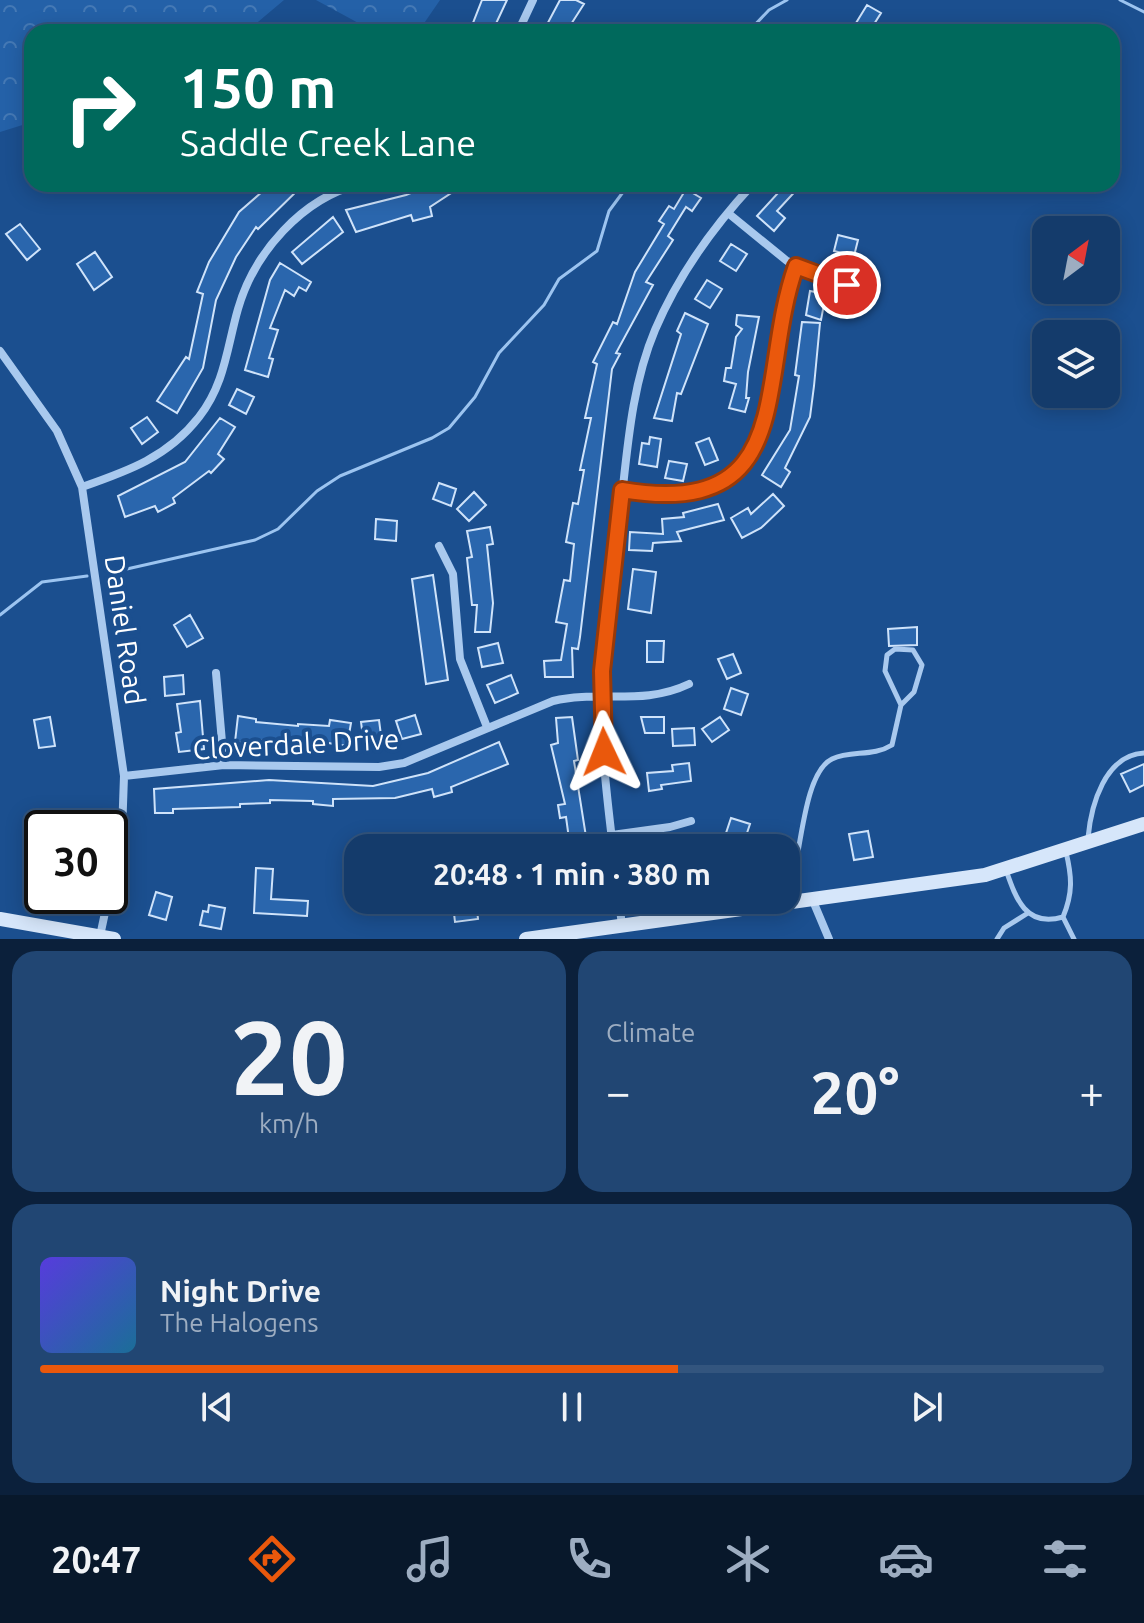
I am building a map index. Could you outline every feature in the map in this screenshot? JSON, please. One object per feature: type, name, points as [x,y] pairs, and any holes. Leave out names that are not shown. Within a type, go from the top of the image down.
[{"type":"street","points":[[522,24],[533,0]]},
{"type":"street","points":[[82,487],[135,469],[167,451],[187,432],[223,375],[238,308],[257,265],[287,228],[335,192]]},
{"type":"street","points":[[612,834],[602,696],[606,625],[635,403],[654,332],[704,243],[746,192]]},
{"type":"street","points":[[728,213],[796,266],[847,285]]},
{"type":"street","points":[[622,490],[663,497],[690,495],[727,478],[743,463],[766,420],[786,295],[796,266]]},
{"type":"street","name":"Daniel Road","points":[[0,351],[57,431],[82,487],[124,776],[122,833],[99,937]]},
{"type":"street","points":[[439,546],[453,574],[460,659],[487,727]]},
{"type":"street","points":[[216,673],[224,765]]},
{"type":"street","name":"Cloverdale Drive","points":[[124,776],[224,765],[379,767],[427,756],[487,727],[553,701],[602,696],[664,696],[689,684]]},
{"type":"street","points":[[619,834],[691,821]]},
{"type":"street","points":[[800,902],[952,881],[1005,869],[1144,824]]},
{"type":"street","points":[[813,901],[829,939]]},
{"type":"street","points":[[621,914],[622,926]]},
{"type":"street","points":[[526,939],[707,914]]},
{"type":"street","points":[[0,919],[99,937]]},
{"type":"lane","points":[[800,845],[810,792],[821,771],[832,759],[879,753],[892,745],[901,705],[914,692],[922,665],[913,650],[895,649],[887,655],[885,671],[901,705]]},
{"type":"lane","points":[[1088,843],[1096,803],[1112,768],[1125,757],[1144,753]]},
{"type":"lane","points":[[1066,850],[1072,884],[1063,917],[1074,939]]},
{"type":"lane","points":[[1005,869],[1020,906],[1034,919],[1050,921],[1063,917]]},
{"type":"lane","points":[[997,939],[1004,928],[1028,913]]},
{"type":"green space","points":[[0,0],[284,0],[256,24],[24,24],[24,124],[0,132]]},
{"type":"green space","points":[[316,0],[440,0],[424,24],[360,24]]},
{"type":"building","points":[[482,0],[507,0],[496,24],[473,23]]},
{"type":"building","points":[[560,0],[576,0],[584,4],[571,24],[547,24]]},
{"type":"building","points":[[867,5],[881,13],[874,24],[856,23]]},
{"type":"building","points":[[262,192],[296,192],[258,229],[256,227],[236,257],[216,300],[203,368],[177,413],[157,401],[186,357],[189,359],[203,294],[197,292],[209,262],[239,212]]},
{"type":"building","points":[[413,192],[453,192],[430,207],[432,216],[413,221],[411,215],[356,232],[346,210]]},
{"type":"building","points":[[684,192],[701,198],[692,211],[686,207],[668,236],[673,240],[646,282],[653,285],[616,353],[620,354],[612,369],[580,637],[578,649],[572,648],[573,677],[545,677],[544,661],[561,660],[567,624],[556,622],[564,580],[570,581],[574,544],[566,542],[573,503],[578,504],[584,470],[580,470],[591,418],[585,418],[597,364],[593,362],[613,322],[617,324],[635,272],[664,224],[659,221],[669,206],[674,209]]},
{"type":"building","points":[[795,192],[777,211],[785,218],[774,231],[757,216],[778,193]]},
{"type":"building","points":[[333,217],[343,232],[302,264],[292,252]]},
{"type":"building","points":[[20,224],[40,249],[27,260],[6,234]]},
{"type":"building","points":[[838,235],[858,240],[854,256],[834,251]]},
{"type":"building","points":[[731,244],[747,254],[736,271],[720,261]]},
{"type":"building","points":[[95,252],[112,277],[94,290],[77,264]]},
{"type":"building","points":[[280,263],[311,282],[306,291],[299,287],[294,296],[285,290],[270,328],[278,330],[269,358],[273,359],[268,377],[245,370],[270,280]]},
{"type":"building","points":[[707,280],[722,289],[710,308],[695,299]]},
{"type":"building","points":[[810,291],[826,294],[821,320],[806,315]]},
{"type":"building","points":[[685,313],[708,324],[681,394],[677,393],[672,421],[654,418],[681,334],[677,331]]},
{"type":"building","points":[[737,315],[759,317],[748,372],[746,398],[749,398],[745,412],[729,408],[736,384],[724,381],[726,368],[731,368],[736,337],[742,329],[736,325]]},
{"type":"building","points":[[802,322],[820,323],[814,386],[810,417],[785,468],[790,472],[781,487],[762,475],[790,430],[799,376],[795,375]]},
{"type":"building","points":[[237,389],[254,397],[246,414],[229,405]]},
{"type":"building","points":[[147,417],[158,432],[142,444],[131,428]]},
{"type":"building","points":[[220,418],[235,427],[218,454],[224,459],[211,473],[209,471],[173,498],[175,503],[158,512],[155,506],[125,517],[118,496],[185,462]]},
{"type":"building","points":[[650,437],[661,439],[657,467],[639,464],[642,443],[649,444]]},
{"type":"building","points":[[709,438],[718,460],[705,465],[696,443]]},
{"type":"building","points":[[669,461],[687,464],[683,481],[665,478]]},
{"type":"building","points":[[439,483],[456,489],[451,506],[433,499]]},
{"type":"building","points":[[474,492],[486,505],[469,521],[457,509]]},
{"type":"building","points":[[773,494],[784,506],[761,528],[742,538],[731,518],[748,508],[751,514]]},
{"type":"building","points":[[718,504],[724,520],[677,532],[681,541],[653,543],[652,551],[629,550],[630,532],[663,534],[662,519],[684,517],[683,513]]},
{"type":"building","points":[[376,519],[397,521],[396,541],[375,539]]},
{"type":"building","points":[[490,527],[493,544],[487,545],[493,603],[490,632],[475,632],[477,605],[472,605],[467,558],[472,557],[467,531]]},
{"type":"building","points":[[633,569],[656,572],[651,613],[628,609]]},
{"type":"building","points":[[433,575],[448,680],[426,684],[412,579]]},
{"type":"building","points":[[190,615],[203,638],[187,647],[174,625]]},
{"type":"building","points":[[917,627],[917,645],[889,646],[888,629]]},
{"type":"building","points":[[647,641],[664,641],[663,662],[647,662]]},
{"type":"building","points":[[498,643],[503,663],[482,667],[478,648]]},
{"type":"building","points":[[733,654],[741,673],[727,679],[718,659]]},
{"type":"building","points":[[183,675],[184,694],[165,696],[164,677]]},
{"type":"building","points":[[511,675],[518,693],[495,703],[487,685]]},
{"type":"building","points":[[731,688],[748,694],[741,715],[724,709]]},
{"type":"building","points":[[200,701],[204,749],[179,752],[176,733],[181,732],[177,704]]},
{"type":"building","points":[[415,715],[421,734],[402,739],[396,721]]},
{"type":"building","points":[[238,716],[256,719],[256,722],[298,726],[329,726],[330,720],[351,723],[347,746],[316,741],[254,740],[253,744],[235,742]]},
{"type":"building","points":[[50,717],[55,746],[39,748],[34,720]]},
{"type":"building","points":[[572,717],[578,760],[574,761],[586,834],[568,834],[566,817],[560,818],[558,805],[565,804],[551,745],[558,743],[556,718]]},
{"type":"building","points":[[641,717],[664,717],[664,733],[645,733]]},
{"type":"building","points":[[720,717],[729,730],[712,742],[702,729]]},
{"type":"building","points":[[379,720],[382,743],[364,745],[361,722]]},
{"type":"building","points":[[694,728],[695,745],[673,746],[672,729]]},
{"type":"building","points":[[499,742],[508,764],[451,787],[452,792],[434,797],[432,789],[395,798],[333,799],[333,806],[313,804],[313,801],[270,800],[270,803],[240,804],[240,807],[173,809],[173,813],[155,813],[154,789],[269,780],[373,786],[428,773]]},
{"type":"building","points":[[689,763],[691,781],[661,785],[662,789],[649,791],[647,773],[673,771],[672,765]]},
{"type":"building","points":[[1144,764],[1144,785],[1130,792],[1121,774]]},
{"type":"building","points":[[731,818],[750,824],[747,834],[726,834]]},
{"type":"building","points":[[868,831],[873,857],[854,860],[849,834]]},
{"type":"building","points":[[256,868],[273,869],[271,899],[308,901],[307,916],[254,913]]},
{"type":"building","points":[[156,892],[172,897],[166,920],[149,915]]},
{"type":"building","points":[[209,905],[225,908],[221,929],[200,925],[203,911],[208,912]]},
{"type":"building","points":[[454,914],[477,914],[478,919],[455,922]]},
{"type":"waterway","points":[[756,24],[769,10],[787,0]]},
{"type":"waterway","points":[[1120,0],[1144,12]]},
{"type":"waterway","points":[[118,571],[255,540],[278,529],[317,491],[340,476],[449,428],[475,397],[499,353],[544,305],[559,279],[597,251],[609,211],[623,192]]},
{"type":"waterway","points":[[0,615],[42,582],[87,576]]},
{"type":"route","points":[[604,752],[602,671],[622,490],[663,497],[690,495],[727,478],[754,447],[766,420],[786,295],[796,266],[847,285]]}]
